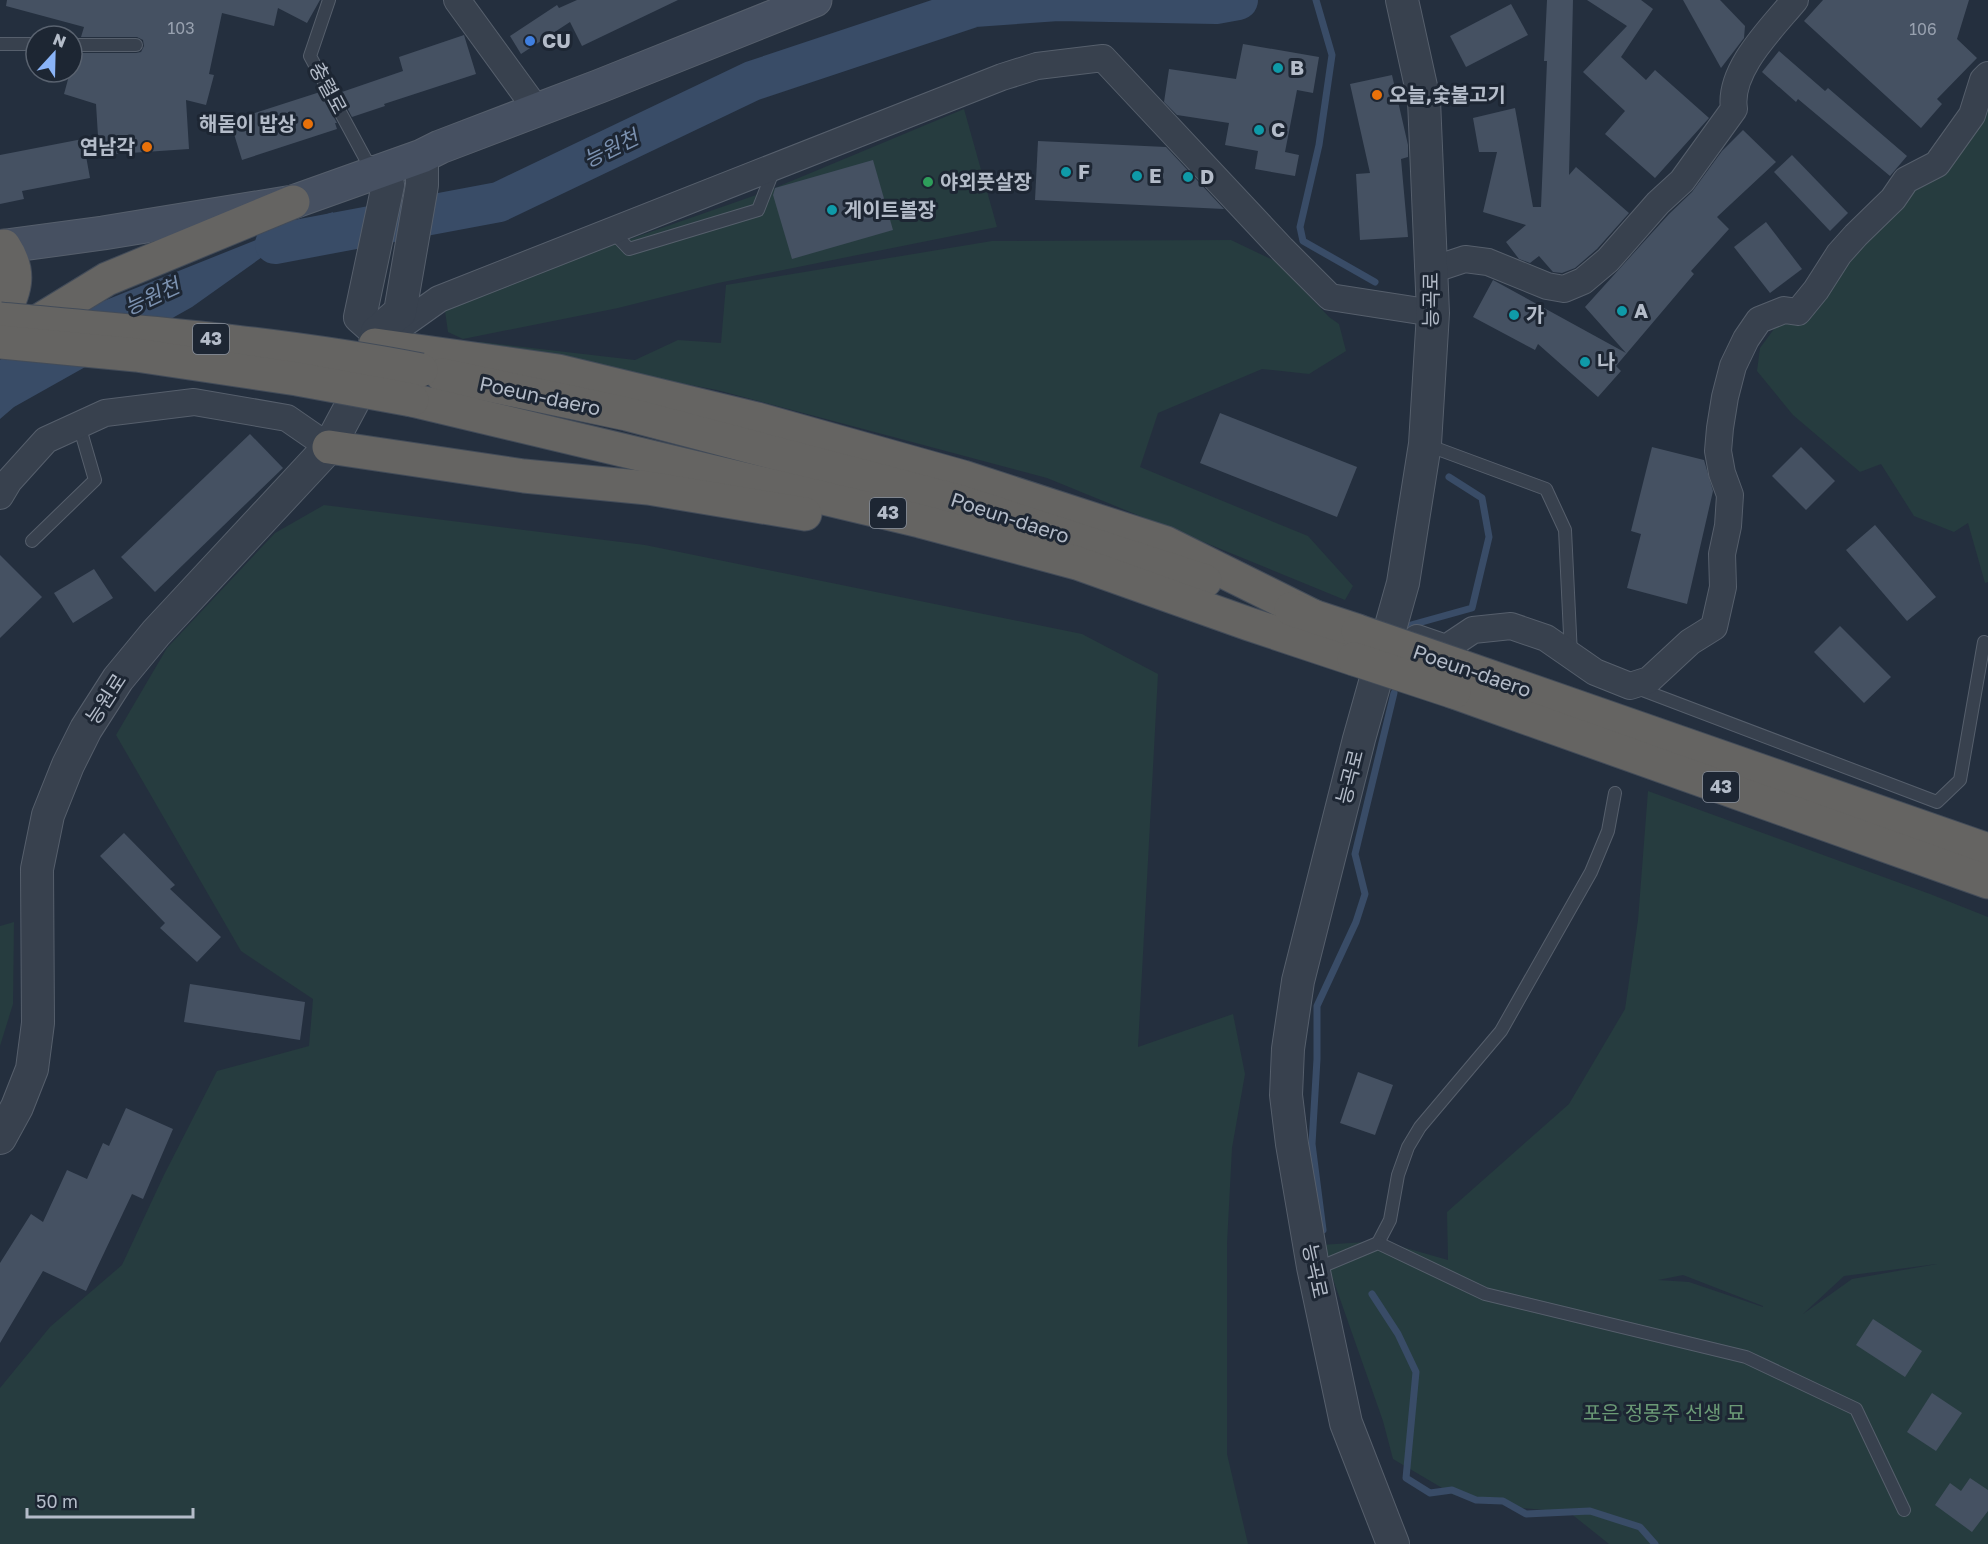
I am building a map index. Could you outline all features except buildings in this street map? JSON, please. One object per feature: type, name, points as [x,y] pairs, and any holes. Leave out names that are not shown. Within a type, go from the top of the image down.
[{"type":"highway","points":[[0,343],[107,279],[293,202]]},
{"type":"highway","points":[[0,320],[14,292],[15,282],[12,258],[2,247]]},
{"type":"highway","name":"Poeun-daero","points":[[0,320],[229,341],[381,362],[417,385],[1077,563],[1249,624],[1367,639]]},
{"type":"highway","points":[[378,326],[757,419],[940,471],[1166,543],[1313,616]]},
{"type":"highway","name":"43","points":[[0,343],[136,355],[297,379],[417,385]]},
{"type":"highway","name":"Poeun-daero","points":[[417,385],[627,414],[961,502],[1313,616],[1367,639]]},
{"type":"highway","points":[[329,447],[524,476],[648,488],[883,528],[1006,558],[1249,624]]},
{"type":"highway","name":"43","points":[[1367,639],[1457,679]]},
{"type":"highway","name":"Poeun-daero","points":[[1457,679],[1988,850]]},
{"type":"highway","name":"Poeun-daero","points":[[1457,679],[1988,882]]},
{"type":"main road","points":[[2,247],[293,202],[381,178],[422,170],[440,147],[815,0]]},
{"type":"street","points":[[457,0],[537,110]]},
{"type":"street","name":"능곡로","points":[[1393,1544],[1346,1423],[1322,1300],[1313,1267],[1286,1095],[1288,1049],[1298,981],[1367,639],[1403,583],[1425,444],[1433,313],[1424,100],[1402,0]]},
{"type":"street","points":[[1432,270],[1466,259],[1488,262],[1547,286],[1564,289],[1583,281],[1608,260],[1658,203],[1682,181],[1734,109],[1738,74],[1777,19],[1795,0]]},
{"type":"street","points":[[378,326],[439,299],[1002,77],[1037,66],[1103,58],[1330,297],[1433,313]]},
{"type":"street","points":[[1367,639],[1446,648],[1473,630],[1511,626],[1546,638],[1595,672],[1630,686],[1649,680],[1690,642],[1714,627],[1723,587],[1722,554],[1728,526],[1730,495],[1722,473],[1718,451],[1720,428],[1733,366],[1746,339],[1759,320],[1784,310],[1798,312],[1816,290],[1839,254],[1893,199],[1906,180],[1937,164],[1972,116],[1983,80],[1988,75]]},
{"type":"street","points":[[378,326],[422,170]]},
{"type":"street","points":[[378,326],[381,178]]},
{"type":"street","name":"능원로","points":[[0,1138],[17,1107],[32,1069],[38,1023],[37,869],[48,815],[68,765],[86,729],[118,679],[156,633],[329,447],[352,404],[378,326]]},
{"type":"street","points":[[0,496],[9,481],[46,440],[105,413],[195,402],[286,418],[329,447]]},
{"type":"lane","name":"충렬로","points":[[329,0],[310,56],[381,178]]},
{"type":"lane","points":[[0,44],[24,44]]},
{"type":"lane","points":[[84,45],[136,45]]},
{"type":"lane","points":[[611,231],[629,249],[758,210],[776,166]]},
{"type":"lane","points":[[32,541],[95,480],[79,425]]},
{"type":"lane","points":[[1425,444],[1546,489],[1565,530],[1571,655]]},
{"type":"lane","points":[[1630,686],[1937,802],[1960,780],[1984,642]]},
{"type":"lane","points":[[1313,1267],[1323,1266],[1377,1243],[1389,1220],[1398,1175],[1408,1147],[1420,1127],[1502,1030],[1591,872],[1608,831],[1615,793]]},
{"type":"lane","points":[[1377,1243],[1485,1294],[1746,1358],[1856,1409],[1904,1510]]},
{"type":"green space","points":[[1988,85],[1988,582],[1985,583],[1968,523],[1954,532],[1914,516],[1881,464],[1860,472],[1793,415],[1757,371],[1760,348],[1782,318],[1805,313]]},
{"type":"green space","points":[[964,109],[997,227],[718,283],[618,308],[463,339],[448,332],[444,304],[765,192]]},
{"type":"green space","points":[[1231,240],[1277,262],[1329,317],[1339,324],[1346,351],[1309,374],[1262,369],[1158,413],[1140,467],[1308,536],[1353,586],[1345,600],[1047,478],[717,390],[472,344],[481,342],[635,360],[678,340],[721,343],[726,285],[992,241]]},
{"type":"green space","points":[[324,505],[645,545],[1082,634],[1158,674],[1138,1047],[1233,1014],[1245,1074],[1232,1148],[1227,1244],[1227,1454],[1248,1544],[0,1544],[0,1388],[50,1327],[122,1265],[164,1175],[217,1071],[309,1046],[313,999],[241,951],[116,735],[167,648],[275,533]]},
{"type":"green space","name":"포은 정몽주 선생 묘","points":[[1648,791],[1988,917],[1988,1544],[1609,1544],[1569,1512],[1521,1508],[1454,1495],[1393,1459],[1383,1421],[1321,1245],[1381,1241],[1448,1260],[1447,1212],[1569,1104],[1625,1009],[1638,920]],"holes":[[[1937,1264],[1852,1279],[1803,1314],[1844,1276]],[[1683,1275],[1763,1306],[1763,1307],[1689,1282],[1658,1280]]]},
{"type":"green space","points":[[14,922],[13,1004],[0,1046],[0,926]]},
{"type":"water","points":[[333,212],[324,254],[265,255],[192,307],[14,407],[0,419],[0,360],[86,308],[286,228]]},
{"type":"waterway","name":"능원천","points":[[275,244],[499,202],[752,81],[974,7],[1058,1],[1216,4],[1238,0]]},
{"type":"waterway","points":[[1316,0],[1332,55],[1319,145],[1300,227],[1303,241],[1375,282]]},
{"type":"waterway","points":[[1411,625],[1472,608],[1489,537],[1482,498],[1449,477]]},
{"type":"waterway","points":[[1323,1230],[1312,1144],[1317,1059],[1317,1006],[1356,922],[1365,894],[1355,854],[1394,693]]},
{"type":"waterway","points":[[1372,1294],[1398,1334],[1416,1372],[1406,1478],[1430,1493],[1452,1490],[1476,1500],[1503,1501],[1526,1514],[1590,1511],[1640,1527],[1655,1544]]},
{"type":"place","name":"CU","points":[[530,41]]},
{"type":"place","name":"B","points":[[1278,68]]},
{"type":"place","name":"오늘,숯불고기","points":[[1377,95]]},
{"type":"place","name":"해돋이 밥상","points":[[308,124]]},
{"type":"place","name":"C","points":[[1259,130]]},
{"type":"place","name":"연남각","points":[[147,147]]},
{"type":"place","name":"F","points":[[1066,172]]},
{"type":"place","name":"E","points":[[1137,176]]},
{"type":"place","name":"D","points":[[1188,177]]},
{"type":"place","name":"야외풋살장","points":[[928,182]]},
{"type":"place","name":"게이트볼장","points":[[832,210]]},
{"type":"place","name":"A","points":[[1622,311]]},
{"type":"place","name":"가","points":[[1514,315]]},
{"type":"place","name":"나","points":[[1585,362]]}]
